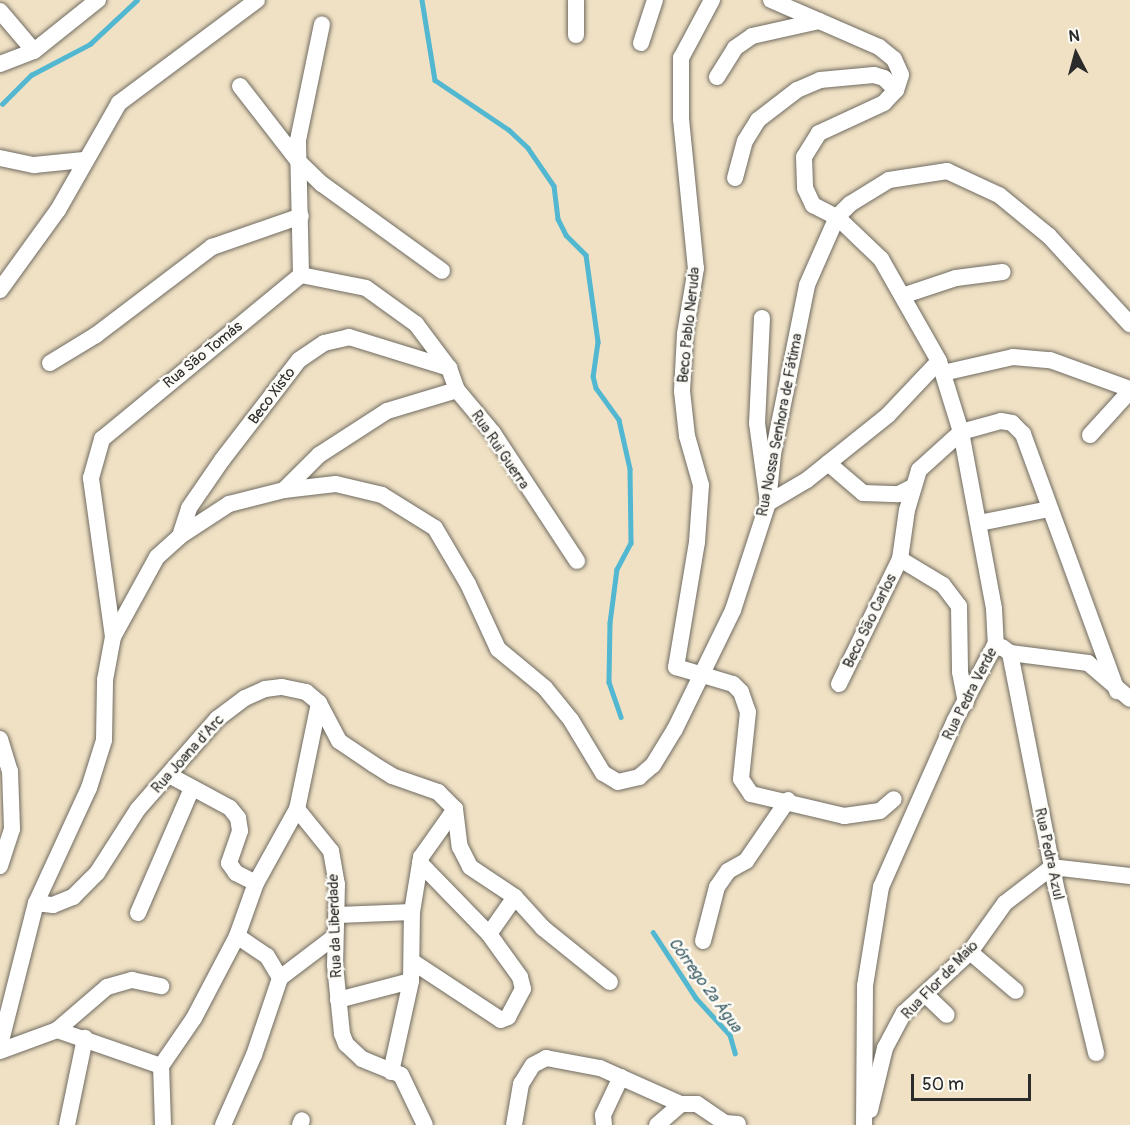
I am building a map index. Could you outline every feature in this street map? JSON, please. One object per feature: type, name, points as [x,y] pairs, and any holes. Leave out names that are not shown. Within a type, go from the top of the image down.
[{"type":"street","points":[[0,64],[34,51],[98,0]]},
{"type":"street","points":[[0,290],[58,210],[84,160],[119,103],[257,0]]},
{"type":"street","points":[[576,0],[576,34]]},
{"type":"street","points":[[641,43],[655,0]]},
{"type":"street","name":"Beco Pablo Neruda","points":[[700,672],[676,667],[697,542],[701,486],[687,436],[682,391],[685,334],[696,268],[680,87],[685,45],[712,0]]},
{"type":"street","points":[[735,178],[745,141],[758,120],[797,90],[820,80],[874,75],[884,78],[896,90],[901,75],[894,59],[879,47],[771,0]]},
{"type":"street","points":[[0,11],[34,51]]},
{"type":"street","points":[[717,77],[735,48],[752,36],[819,21]]},
{"type":"street","points":[[284,490],[319,454],[387,411],[457,390],[449,368],[416,324],[366,288],[301,275],[298,140],[322,24]]},
{"type":"street","points":[[240,86],[299,162],[322,184],[442,271]]},
{"type":"street","name":"Rua Pedra Verde","points":[[865,1125],[865,986],[881,887],[966,702],[996,643],[994,609],[961,432],[941,367],[905,295],[881,259],[837,217],[813,205],[805,189],[804,157],[819,133],[884,103],[896,90]]},
{"type":"street","points":[[1,159],[34,165],[84,160]]},
{"type":"street","name":"Rua Nossa Senhora de Fátima","points":[[0,1045],[36,903],[89,788],[104,740],[105,680],[113,637],[157,557],[180,536],[229,504],[284,490],[336,484],[382,495],[435,528],[468,584],[485,627],[498,649],[545,688],[571,720],[609,779],[618,782],[639,777],[653,765],[675,729],[700,672],[733,610],[768,503],[773,454],[807,285],[837,217],[850,204],[889,180],[947,171],[999,195],[1049,236],[1130,324]]},
{"type":"street","points":[[50,363],[96,335],[212,247],[301,216]]},
{"type":"street","points":[[905,295],[956,278],[1003,272]]},
{"type":"street","name":"Rua São Tomás","points":[[113,637],[91,478],[102,439],[301,275]]},
{"type":"street","points":[[762,318],[757,423],[768,503],[828,463],[888,415],[941,367],[1013,357],[1050,360],[1130,390],[1090,435]]},
{"type":"street","name":"Beco Xisto","points":[[180,536],[189,508],[222,460],[299,360],[324,344],[349,337],[449,368]]},
{"type":"street","name":"Rua Rui Guerra","points":[[457,390],[493,433],[577,561]]},
{"type":"street","points":[[961,432],[1001,421],[1012,423],[1023,434],[1049,509],[1123,695]]},
{"type":"street","name":"Beco São Carlos","points":[[839,684],[900,559],[913,487],[919,470],[933,453],[961,432]]},
{"type":"street","points":[[828,463],[862,493],[899,494],[913,487]]},
{"type":"street","points":[[979,523],[1049,509]]},
{"type":"street","name":"Beco São Carlos","points":[[900,559],[943,585],[959,606],[960,672],[966,702]]},
{"type":"street","points":[[996,643],[1010,653],[1088,663],[1123,695]]},
{"type":"street","name":"Rua Pedra Azul","points":[[1010,653],[1052,867],[1096,1053]]},
{"type":"street","points":[[700,672],[733,684],[741,692],[748,712],[741,779],[751,794],[788,800],[844,816],[880,811],[894,799]]},
{"type":"street","name":"Rua Joana d'Arc","points":[[36,903],[53,905],[73,897],[97,873],[138,809],[217,718],[245,698],[265,689],[282,687],[306,692],[319,703]]},
{"type":"street","points":[[163,1125],[161,1066],[194,1018],[237,936],[256,883],[297,809],[319,703]]},
{"type":"street","points":[[319,703],[339,741],[392,776],[438,792],[455,809],[460,847],[470,867],[515,897],[543,928],[610,982]]},
{"type":"street","points":[[0,739],[10,771],[12,829],[0,866]]},
{"type":"street","points":[[169,775],[230,808],[238,818],[240,831],[230,863],[236,873],[256,883]]},
{"type":"street","points":[[138,913],[192,788]]},
{"type":"street","points":[[703,941],[717,887],[728,871],[746,861],[788,800]]},
{"type":"street","name":"Rua da Liberdade","points":[[297,809],[331,851],[338,915],[334,937],[338,1000],[346,1044],[362,1059],[400,1075],[411,1091],[425,1125]]},
{"type":"street","points":[[391,1072],[411,981],[412,912],[420,863],[432,839],[455,809]]},
{"type":"street","points":[[413,962],[501,1020],[508,1017],[523,989],[520,977],[489,934],[420,863]]},
{"type":"street","points":[[1052,867],[1130,876]]},
{"type":"street","name":"Rua Flor de Maio","points":[[865,1125],[885,1048],[904,1013],[970,952],[1005,903],[1052,867]]},
{"type":"street","points":[[489,934],[515,897]]},
{"type":"street","points":[[338,915],[412,912]]},
{"type":"street","points":[[237,936],[267,956],[280,978]]},
{"type":"street","points":[[223,1125],[254,1055],[280,978],[334,937]]},
{"type":"street","points":[[970,952],[1016,991]]},
{"type":"street","points":[[0,1051],[57,1030],[107,987],[132,980],[161,986]]},
{"type":"street","points":[[338,1000],[411,981]]},
{"type":"street","points":[[925,994],[946,1015]]},
{"type":"street","points":[[57,1030],[161,1066]]},
{"type":"street","points":[[67,1125],[85,1038]]},
{"type":"street","points":[[514,1125],[521,1084],[533,1065],[546,1058],[600,1068],[681,1104],[697,1104],[725,1123],[738,1124]]},
{"type":"street","points":[[604,1125],[603,1114],[621,1077]]},
{"type":"street","points":[[657,1125],[681,1104]]},
{"type":"waterway","points":[[2,104],[31,75],[90,44],[137,0]]},
{"type":"waterway","name":"Córrego 2ª Água","points":[[422,0],[435,80],[509,130],[528,148],[554,186],[558,219],[566,235],[586,255],[598,342],[593,376],[596,388],[619,420],[630,469],[631,543],[617,569],[610,623],[609,682],[621,717]]},
{"type":"waterway","name":"Córrego 2ª Água","points":[[653,932],[696,998],[730,1035],[735,1053]]}]
